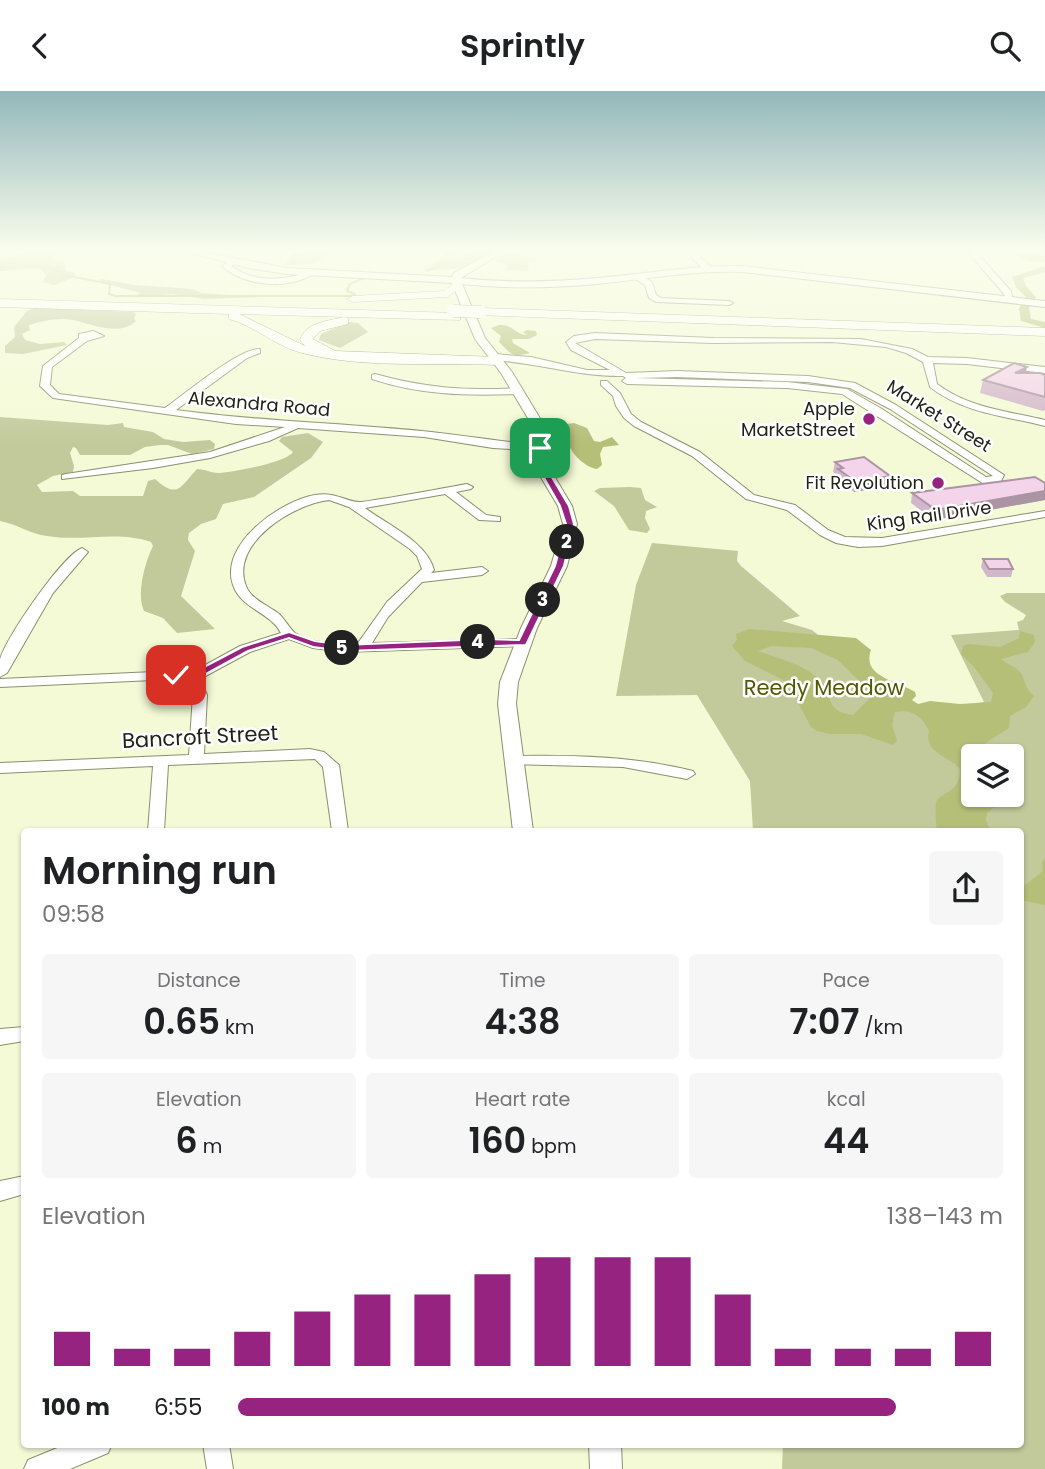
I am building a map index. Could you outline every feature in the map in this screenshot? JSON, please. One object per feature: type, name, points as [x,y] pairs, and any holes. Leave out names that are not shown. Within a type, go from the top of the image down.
[{"type":"highway","points":[[228,315],[247,319],[286,344],[321,354],[499,363]]},
{"type":"highway","points":[[437,315],[456,316]]},
{"type":"highway","points":[[472,315],[348,320],[316,328],[307,334],[306,341],[329,351],[438,355],[499,363]]},
{"type":"highway","points":[[487,315],[1045,335]]},
{"type":"highway","points":[[496,315],[700,319],[1045,335]]},
{"type":"highway","points":[[667,315],[700,319]]},
{"type":"highway","points":[[438,355],[463,352],[483,343]]},
{"type":"main road","points":[[472,315],[483,343],[518,391],[538,425],[543,469],[565,506],[570,524],[559,566],[523,643],[509,682],[507,704],[523,828]]},
{"type":"main road","points":[[605,1448],[606,1469]]},
{"type":"street","name":"King Rail Drive","points":[[928,362],[901,348],[858,342],[586,336],[570,342],[602,374],[617,395],[618,402],[635,420],[696,453],[751,497],[765,503],[795,509],[805,520],[837,539],[858,543],[882,543],[1045,514]]},
{"type":"street","name":"Alexandra Road","points":[[84,339],[48,366],[45,386],[56,396],[295,427],[424,434],[493,445],[540,448]]},
{"type":"street","points":[[166,412],[244,356],[257,351]]},
{"type":"street","name":"Market Street","points":[[499,363],[531,360],[575,371],[625,378],[763,384],[844,391],[879,411],[984,481],[997,479],[999,475],[893,407],[852,385],[808,379],[677,374],[625,378]]},
{"type":"street","points":[[1045,370],[979,362],[928,362],[933,385],[954,398],[989,411],[1045,423]]},
{"type":"street","name":"King Rail Drive","points":[[602,374],[625,378]]},
{"type":"street","points":[[375,377],[420,390],[447,394],[518,391]]},
{"type":"street","points":[[617,395],[625,378]]},
{"type":"street","points":[[66,477],[194,459],[230,451],[295,427]]},
{"type":"street","points":[[355,506],[467,487]]},
{"type":"street","points":[[448,491],[483,517],[496,519]]},
{"type":"street","points":[[289,635],[286,624],[247,598],[237,583],[238,561],[268,522],[289,506],[307,499],[328,497],[355,506],[368,518],[417,547],[426,557],[428,570],[376,620],[363,647]]},
{"type":"street","points":[[0,673],[35,613],[73,560],[82,552]]},
{"type":"street","points":[[417,579],[482,571]]},
{"type":"street","points":[[190,679],[245,649],[289,635],[313,644],[344,648],[523,643]]},
{"type":"street","points":[[0,683],[176,675],[194,680],[200,695],[196,758]]},
{"type":"street","name":"Bancroft Street","points":[[0,768],[299,753],[319,755],[331,765],[340,828]]},
{"type":"street","points":[[156,828],[161,759]]},
{"type":"street","points":[[514,761],[610,761],[661,767],[687,774]]},
{"type":"street","points":[[0,1037],[21,1034]]},
{"type":"street","points":[[0,1191],[21,1186]]},
{"type":"street","points":[[37,1469],[86,1448]]},
{"type":"street","points":[[217,1448],[220,1469]]},
{"type":"green space","points":[[24,315],[135,315],[136,321],[129,326],[114,329],[68,319],[39,322],[29,325],[30,330],[22,334],[25,340],[40,344],[64,342],[67,345],[23,354],[5,353],[5,346],[15,337],[14,327]]},
{"type":"green space","points":[[349,322],[358,323],[368,332],[340,348],[319,340],[321,334]]},
{"type":"green space","points":[[0,417],[108,425],[123,423],[124,427],[153,432],[164,439],[183,442],[210,440],[215,444],[214,449],[192,454],[168,445],[160,445],[145,447],[130,455],[80,455],[73,447],[70,453],[73,472],[53,476],[37,485],[42,492],[73,491],[80,496],[143,496],[148,481],[155,479],[174,490],[183,485],[197,469],[226,472],[280,460],[293,452],[279,441],[282,437],[308,433],[323,442],[311,458],[254,497],[223,504],[216,519],[201,524],[189,533],[188,540],[195,551],[181,596],[215,629],[177,633],[163,618],[144,611],[142,604],[142,578],[153,546],[151,542],[113,536],[47,536],[0,521]]},
{"type":"green space","points":[[600,488],[641,488],[645,500],[657,507],[646,511],[645,518],[650,529],[647,533],[629,530],[614,506],[594,491]]},
{"type":"green space","name":"Reedy Meadow","points":[[652,543],[738,551],[737,561],[741,566],[800,616],[782,621],[812,630],[900,700],[934,711],[984,702],[951,635],[1019,630],[1017,622],[1023,620],[1026,615],[1000,596],[1007,593],[1045,593],[1045,1469],[782,1469],[783,1448],[1024,1448],[1024,828],[753,828],[750,781],[697,695],[616,696],[636,585]]},
{"type":"shaded area","points":[[499,325],[527,335],[523,332],[536,331],[537,335],[529,339],[512,339],[513,343],[530,353],[515,355],[509,352],[499,342],[501,336],[491,328]]},
{"type":"shaded area","points":[[574,423],[587,428],[594,441],[600,442],[612,437],[619,445],[603,447],[600,454],[602,465],[597,469],[590,467],[578,458],[569,445],[566,438],[567,424]]},
{"type":"shaded area","points":[[749,629],[856,638],[871,650],[869,659],[876,672],[915,692],[916,696],[912,700],[918,704],[930,701],[960,704],[991,702],[993,693],[961,654],[963,646],[968,644],[1000,647],[1019,638],[1020,631],[1034,635],[1035,642],[1028,652],[1001,659],[1019,671],[1034,696],[1026,707],[1010,716],[1009,728],[984,744],[961,744],[961,807],[994,807],[987,813],[989,828],[937,828],[936,803],[957,784],[960,769],[930,745],[929,731],[920,718],[911,713],[895,712],[892,725],[897,741],[893,745],[861,734],[830,734],[817,731],[811,727],[787,682],[745,661],[732,646],[737,640],[736,634]],"holes":[[[771,646],[811,648],[838,660],[873,695],[853,715],[844,713],[833,706],[818,678],[789,661],[758,651]]]},
{"type":"shaded area","points":[[1045,858],[1045,905],[1024,901],[1024,886],[1043,871],[1042,862]]},
{"type":"building","points":[[1014,363],[1027,367],[1015,373],[1045,375],[1045,397],[983,380]]},
{"type":"building","points":[[864,457],[890,476],[856,482],[838,469],[843,468],[835,462]]},
{"type":"building","points":[[1035,477],[1045,483],[1045,491],[936,510],[912,493]]},
{"type":"building","points":[[983,559],[1008,559],[1013,569],[989,569]]},
{"type":"waterway","points":[[1025,315],[1026,321],[1045,325]]},
{"type":"place","name":"Apple MarketStreet","points":[[869,419]]},
{"type":"place","name":"Fit Revolution","points":[[938,483]]},
{"type":"route","points":[[176,675],[190,679],[245,649],[289,635],[313,644],[344,648],[440,643],[523,643],[559,566],[568,541],[570,524],[565,506],[543,469],[540,448]]}]
